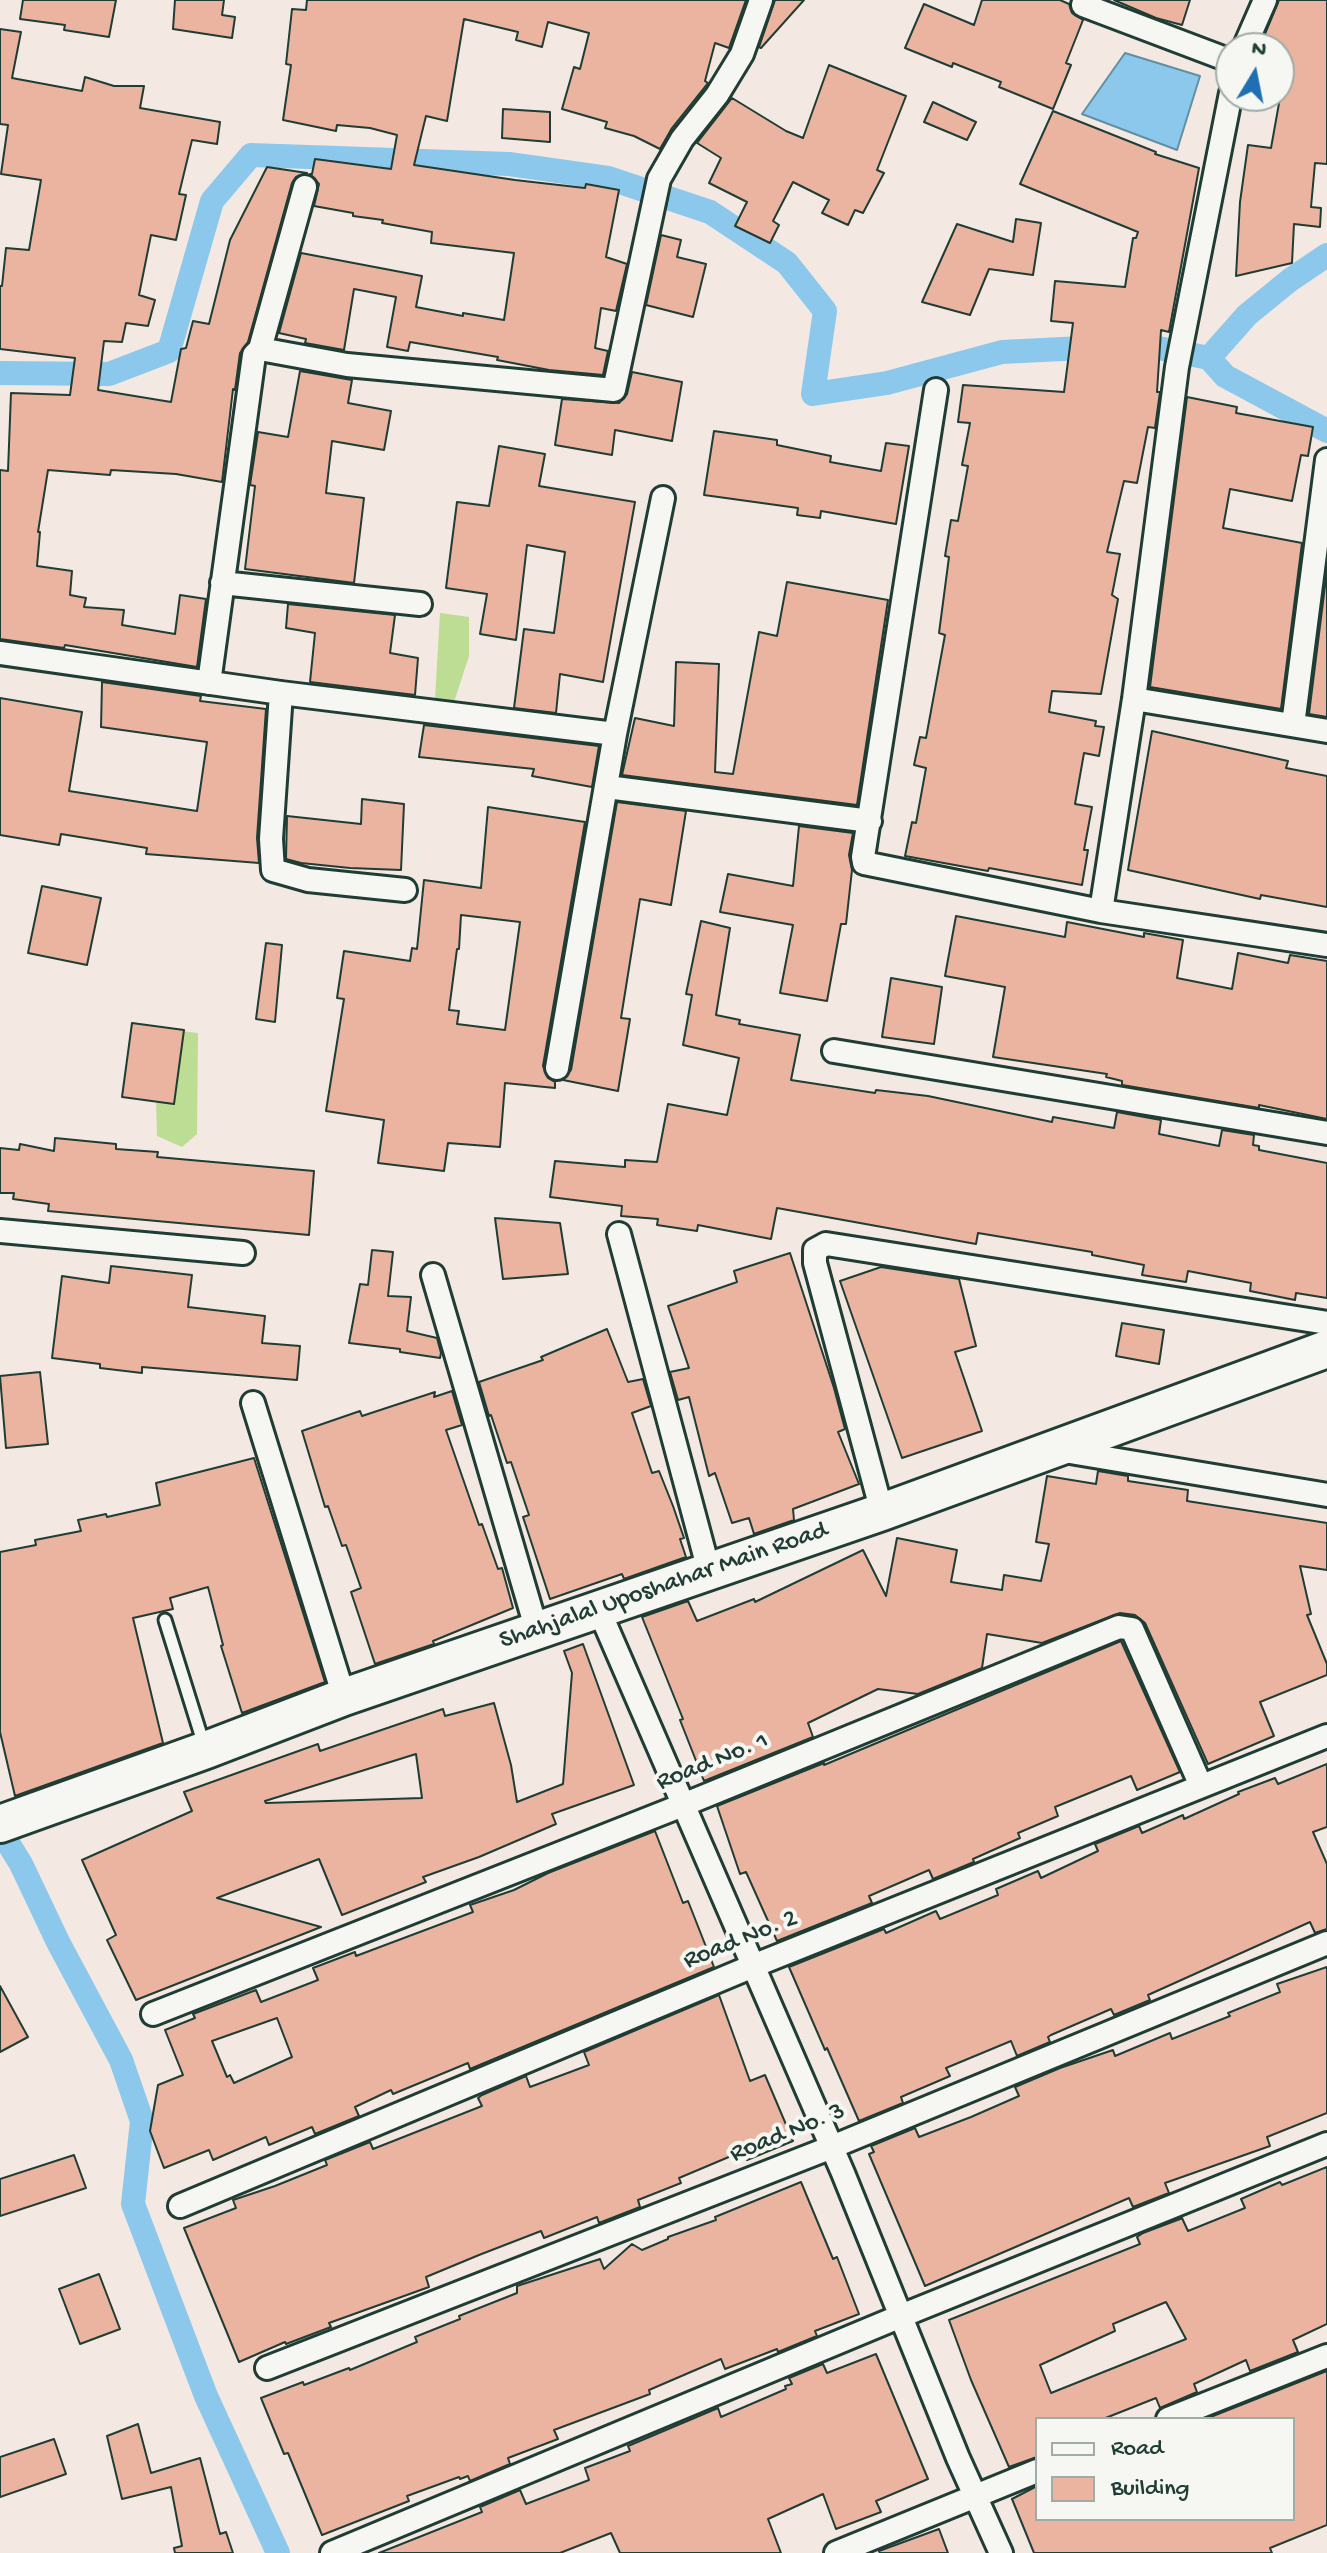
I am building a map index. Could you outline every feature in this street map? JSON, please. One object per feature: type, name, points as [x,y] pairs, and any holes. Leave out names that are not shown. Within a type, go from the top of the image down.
[{"type":"main road","name":"Shahjalal Uposhahar Main Road","points":[[0,1824],[344,1697],[882,1512],[1327,1349]]},
{"type":"street","points":[[260,349],[347,365],[614,390],[659,179],[682,139],[717,95],[742,54],[761,0]]},
{"type":"street","points":[[1251,32],[1265,0]]},
{"type":"street","points":[[1083,5],[1215,55]]},
{"type":"street","points":[[1101,911],[1134,699],[1177,367],[1227,112]]},
{"type":"street","points":[[209,683],[254,355],[260,349],[305,187]]},
{"type":"street","points":[[936,390],[864,863],[1101,911],[1327,945]]},
{"type":"street","points":[[1293,725],[1327,460]]},
{"type":"street","points":[[557,1068],[615,734],[663,498]]},
{"type":"street","points":[[222,583],[420,604]]},
{"type":"street","points":[[0,653],[281,693],[615,734]]},
{"type":"street","points":[[281,693],[271,839],[273,870],[308,880],[405,890]]},
{"type":"street","points":[[1134,699],[1327,731]]},
{"type":"street","points":[[607,787],[870,821]]},
{"type":"street","points":[[834,1051],[1327,1133]]},
{"type":"street","points":[[0,1231],[243,1253]]},
{"type":"street","points":[[0,1241],[11,1242],[38,1234]]},
{"type":"street","points":[[619,1234],[709,1571]]},
{"type":"street","points":[[882,1512],[815,1263],[815,1250],[826,1244],[1327,1323]]},
{"type":"street","points":[[433,1275],[537,1631]]},
{"type":"street","points":[[253,1403],[344,1697]]},
{"type":"street","points":[[1049,1449],[1327,1495]]},
{"type":"street","points":[[599,1610],[832,2147],[974,2496],[1001,2553]]},
{"type":"street","name":"Road No. 1","points":[[153,2014],[683,1805],[1119,1627],[1132,1629],[1201,1786]]},
{"type":"street","name":"Road No. 2","points":[[180,2206],[753,1966],[1327,1736]]},
{"type":"street","name":"Road No. 3","points":[[267,2368],[832,2147],[1327,1943]]},
{"type":"street","points":[[332,2553],[901,2316],[1327,2144]]},
{"type":"street","points":[[1173,2417],[1327,2356]]},
{"type":"street","points":[[836,2553],[1035,2472]]},
{"type":"lane","points":[[165,1620],[206,1750]]},
{"type":"green space","points":[[440,613],[469,617],[469,656],[454,702],[435,699]]},
{"type":"green space","points":[[154,1028],[198,1033],[197,1134],[182,1147],[157,1136]]},
{"type":"water","points":[[1125,53],[1200,76],[1177,150],[1082,114]]},
{"type":"building","points":[[23,0],[116,0],[109,37],[64,30],[65,25],[20,19]]},
{"type":"building","points":[[175,0],[224,0],[222,15],[235,17],[232,38],[173,29]]},
{"type":"building","points":[[307,0],[746,0],[729,48],[715,43],[705,81],[708,83],[672,128],[660,149],[634,136],[605,128],[607,122],[562,109],[574,67],[580,69],[589,33],[548,22],[542,47],[516,40],[518,32],[464,19],[447,121],[426,116],[414,165],[515,180],[585,188],[586,184],[619,190],[606,257],[627,264],[616,311],[601,308],[595,348],[608,351],[603,375],[549,370],[497,360],[498,357],[410,342],[408,351],[387,347],[396,297],[354,289],[344,350],[305,343],[306,339],[279,333],[301,253],[422,276],[416,307],[504,320],[514,253],[431,243],[432,232],[314,206],[319,184],[310,174],[315,159],[391,169],[397,135],[370,128],[337,125],[336,131],[283,120],[291,65],[286,64],[292,9],[306,10]]},
{"type":"building","points":[[775,0],[804,0],[761,48],[759,47]]},
{"type":"building","points":[[982,0],[1060,0],[1069,4],[1072,13],[1083,20],[1066,63],[1071,65],[1053,109],[999,87],[1001,82],[905,48],[924,4],[974,25]]},
{"type":"building","points":[[1114,0],[1190,0],[1182,25],[1156,18]]},
{"type":"building","points":[[1279,0],[1327,0],[1327,164],[1315,163],[1311,207],[1321,208],[1320,227],[1294,224],[1292,263],[1236,276],[1240,202],[1248,145],[1271,148],[1277,112],[1295,112],[1295,32],[1266,32]]},
{"type":"building","points":[[0,29],[21,32],[12,78],[82,91],[85,77],[114,86],[144,86],[140,108],[220,122],[217,144],[192,140],[179,194],[186,195],[176,240],[151,235],[139,295],[155,300],[148,326],[126,323],[122,342],[104,341],[98,390],[171,402],[181,349],[186,348],[193,321],[209,324],[230,240],[267,167],[307,173],[296,177],[292,183],[248,342],[240,353],[222,482],[176,474],[111,470],[110,475],[48,470],[38,532],[37,566],[72,571],[70,595],[86,598],[84,607],[124,610],[122,625],[175,634],[180,595],[206,599],[197,667],[65,645],[64,648],[0,639],[0,470],[8,471],[11,393],[70,395],[75,358],[0,349],[0,286],[6,248],[29,250],[41,180],[1,174],[8,125],[0,124]]},
{"type":"building","points":[[829,65],[906,96],[877,170],[884,173],[863,213],[855,210],[848,225],[822,213],[829,200],[793,182],[773,221],[779,225],[770,243],[735,226],[747,202],[709,183],[721,158],[697,143],[732,98],[803,138]]},
{"type":"building","points":[[933,102],[976,122],[967,140],[924,122]]},
{"type":"building","points":[[503,109],[550,112],[550,142],[502,138]]},
{"type":"building","points":[[1053,111],[1155,154],[1199,168],[1169,332],[1161,330],[1157,392],[1160,392],[1155,428],[1148,427],[1137,483],[1124,481],[1107,552],[1120,554],[1112,595],[1118,599],[1101,694],[1052,691],[1049,712],[1096,721],[1095,726],[1104,727],[1099,756],[1084,753],[1075,804],[1092,807],[1084,850],[1088,850],[1082,885],[905,856],[912,822],[916,823],[926,768],[914,765],[920,737],[926,738],[945,635],[939,633],[949,557],[945,556],[951,520],[958,521],[968,466],[962,465],[970,423],[958,422],[963,385],[1064,392],[1073,323],[1051,321],[1055,281],[1125,287],[1133,238],[1138,232],[1020,184]]},
{"type":"building","points":[[1016,219],[1041,223],[1033,275],[989,269],[970,315],[922,302],[957,224],[1013,242]]},
{"type":"building","points":[[661,235],[681,240],[677,257],[706,264],[693,317],[646,305]]},
{"type":"building","points":[[300,371],[352,380],[348,403],[391,411],[384,450],[332,441],[326,493],[364,498],[354,583],[245,569],[255,486],[250,485],[258,432],[288,437]]},
{"type":"building","points":[[632,372],[682,382],[672,441],[615,430],[612,455],[555,445],[562,399],[619,403],[627,394]]},
{"type":"building","points":[[1187,397],[1237,407],[1236,413],[1313,427],[1308,456],[1301,455],[1292,501],[1230,489],[1223,528],[1302,543],[1281,709],[1150,687]]},
{"type":"building","points":[[714,431],[777,440],[777,445],[831,456],[830,462],[881,471],[886,443],[909,446],[896,524],[821,511],[820,518],[797,515],[798,508],[704,495]]},
{"type":"building","points":[[499,446],[545,454],[539,486],[635,502],[603,682],[560,674],[556,713],[514,708],[524,629],[554,633],[565,552],[527,545],[516,640],[480,634],[487,594],[446,588],[457,502],[489,506]]},
{"type":"building","points":[[1327,570],[1327,717],[1309,714]]},
{"type":"building","points":[[787,582],[888,600],[857,805],[622,775],[635,718],[674,726],[676,662],[719,664],[715,772],[733,774],[759,632],[777,636]]},
{"type":"building","points":[[288,604],[395,615],[390,653],[418,658],[415,695],[310,682],[315,633],[286,628]]},
{"type":"building","points":[[102,682],[201,696],[200,701],[266,709],[257,838],[259,863],[146,854],[147,848],[61,834],[59,845],[0,835],[0,698],[82,712],[69,791],[197,811],[207,742],[101,727]]},
{"type":"building","points":[[424,725],[599,746],[592,787],[532,776],[534,769],[419,757]]},
{"type":"building","points":[[1152,731],[1288,761],[1286,768],[1327,776],[1327,907],[1261,895],[1260,899],[1128,870]]},
{"type":"building","points":[[362,799],[404,804],[401,870],[350,868],[286,859],[287,816],[361,824]]},
{"type":"building","points":[[617,802],[686,811],[671,905],[640,899],[621,1018],[630,1019],[618,1091],[563,1080],[571,1070]]},
{"type":"building","points":[[488,807],[585,822],[543,1066],[548,1078],[555,1082],[555,1088],[505,1083],[500,1147],[448,1143],[444,1171],[378,1163],[384,1120],[326,1111],[344,999],[337,998],[344,951],[410,961],[412,948],[417,949],[424,880],[481,888]],"holes":[[[461,915],[520,922],[505,1030],[457,1024],[459,1011],[449,1010]]]},
{"type":"building","points":[[799,826],[853,833],[846,924],[841,924],[827,1001],[780,993],[793,925],[720,912],[728,874],[793,886]]},
{"type":"building","points":[[42,886],[101,898],[87,965],[28,953]]},
{"type":"building","points":[[956,916],[1065,937],[1067,922],[1144,937],[1144,933],[1183,940],[1177,978],[1232,989],[1238,953],[1288,963],[1290,955],[1327,961],[1327,1119],[1259,1105],[1259,1108],[1122,1085],[1122,1081],[1106,1077],[1107,1074],[993,1057],[1005,987],[945,976]]},
{"type":"building","points":[[701,921],[730,928],[716,1015],[740,1020],[739,1024],[800,1035],[791,1080],[875,1093],[876,1090],[928,1096],[1052,1122],[1053,1117],[1114,1128],[1117,1112],[1161,1120],[1159,1134],[1219,1146],[1222,1130],[1254,1135],[1253,1145],[1259,1146],[1259,1150],[1327,1163],[1327,1298],[1296,1293],[1295,1300],[1250,1291],[1251,1283],[1188,1271],[1186,1282],[1142,1275],[1144,1265],[1092,1255],[1092,1252],[978,1233],[976,1244],[777,1208],[771,1239],[698,1225],[697,1231],[657,1225],[658,1219],[621,1216],[622,1206],[550,1197],[555,1161],[625,1167],[625,1160],[657,1162],[668,1104],[727,1115],[739,1058],[683,1045],[692,995],[686,994]]},
{"type":"building","points":[[266,943],[282,945],[275,1022],[256,1019]]},
{"type":"building","points":[[891,978],[942,987],[934,1044],[882,1037]]},
{"type":"building","points":[[132,1023],[184,1030],[174,1104],[122,1097]]},
{"type":"building","points":[[55,1138],[116,1144],[116,1149],[158,1152],[157,1157],[314,1171],[309,1235],[48,1211],[49,1204],[13,1199],[14,1193],[0,1193],[0,1148],[19,1150],[20,1144],[54,1151]]},
{"type":"building","points":[[495,1218],[560,1223],[568,1274],[503,1279]]},
{"type":"building","points":[[372,1250],[393,1252],[388,1296],[411,1297],[407,1331],[437,1338],[440,1358],[349,1343],[360,1284],[368,1285]]},
{"type":"building","points":[[790,1253],[845,1429],[838,1432],[859,1484],[793,1509],[794,1520],[754,1534],[749,1518],[732,1523],[715,1473],[709,1476],[689,1397],[678,1400],[670,1372],[689,1368],[668,1306],[737,1282],[734,1271]]},
{"type":"building","points":[[111,1266],[192,1275],[188,1307],[265,1316],[262,1343],[300,1346],[297,1380],[142,1367],[142,1373],[52,1358],[62,1276],[109,1283]]},
{"type":"building","points":[[881,1267],[959,1279],[976,1346],[955,1352],[982,1431],[902,1458],[840,1281]]},
{"type":"building","points":[[1122,1323],[1164,1330],[1159,1364],[1116,1356]]},
{"type":"building","points":[[607,1329],[628,1382],[643,1379],[651,1406],[632,1413],[652,1473],[659,1471],[673,1506],[684,1538],[680,1539],[686,1557],[624,1579],[622,1574],[550,1599],[523,1517],[529,1515],[511,1462],[507,1463],[489,1416],[479,1382],[543,1360],[541,1357]]},
{"type":"building","points":[[40,1372],[48,1444],[6,1448],[0,1376]]},
{"type":"building","points":[[452,1391],[462,1425],[446,1430],[479,1525],[482,1524],[498,1569],[502,1568],[513,1608],[433,1641],[434,1644],[375,1664],[351,1592],[361,1588],[346,1545],[342,1546],[328,1506],[325,1507],[302,1431],[360,1411],[362,1416],[435,1392],[434,1397]]},
{"type":"building","points":[[254,1458],[325,1682],[242,1713],[221,1646],[208,1587],[170,1598],[173,1609],[133,1618],[163,1743],[15,1796],[0,1732],[0,1552],[36,1545],[35,1540],[81,1531],[78,1520],[160,1505],[156,1483]]},
{"type":"building","points":[[1098,1471],[1128,1476],[1128,1481],[1188,1490],[1187,1501],[1327,1523],[1327,1570],[1300,1566],[1311,1614],[1307,1615],[1327,1664],[1327,1675],[1260,1702],[1274,1736],[1208,1764],[1145,1623],[1135,1615],[1120,1613],[1042,1643],[987,1634],[982,1668],[918,1694],[878,1689],[808,1723],[813,1737],[704,1781],[642,1617],[688,1601],[697,1621],[754,1599],[755,1602],[863,1550],[886,1596],[897,1538],[957,1550],[951,1582],[1002,1590],[1004,1575],[1041,1581],[1049,1544],[1036,1542],[1047,1476],[1096,1484]]},
{"type":"building","points":[[1121,1641],[1180,1772],[1137,1790],[1131,1776],[1055,1807],[1058,1816],[1018,1833],[1020,1838],[973,1859],[974,1862],[933,1879],[929,1870],[869,1896],[872,1903],[777,1941],[746,1872],[740,1874],[717,1806],[824,1765]]},
{"type":"building","points":[[583,1644],[634,1785],[552,1814],[556,1824],[423,1877],[426,1882],[342,1915],[319,1859],[217,1898],[321,1927],[136,2000],[107,1940],[116,1935],[82,1860],[192,1811],[184,1792],[318,1744],[320,1751],[443,1709],[445,1716],[494,1703],[511,1765],[517,1802],[563,1784],[572,1673],[564,1651]],"holes":[[[416,1754],[422,1798],[266,1803],[265,1801]]]},
{"type":"building","points":[[1327,1764],[1327,1827],[1313,1832],[1327,1864],[1327,1929],[1315,1933],[1310,1922],[1148,1995],[1150,2000],[1114,2015],[1111,2009],[1051,2035],[1048,2037],[1050,2042],[1017,2056],[1011,2041],[946,2068],[950,2076],[901,2097],[903,2103],[859,2121],[789,1967],[884,1929],[886,1933],[936,1911],[940,1919],[998,1895],[996,1889],[1038,1871],[1041,1878],[1098,1851],[1095,1844],[1139,1826],[1142,1833],[1183,1815],[1184,1819],[1238,1792],[1275,1778],[1278,1784]]},
{"type":"building","points":[[655,1831],[683,1903],[688,1901],[714,1967],[470,2069],[468,2063],[393,2094],[391,2090],[355,2107],[359,2116],[315,2134],[312,2127],[269,2145],[266,2137],[213,2160],[209,2150],[164,2168],[150,2131],[158,2085],[183,2075],[165,2030],[195,2018],[193,2014],[256,1990],[261,2002],[318,1980],[313,1968],[355,1952],[356,1956],[473,1912],[470,1905],[514,1890],[548,1873]],"holes":[[[277,2018],[292,2057],[234,2083],[230,2075],[227,2077],[212,2041]]]},
{"type":"building","points":[[1327,1967],[1327,2113],[1267,2137],[1270,2146],[1165,2183],[1169,2193],[1133,2207],[1129,2198],[925,2286],[869,2154],[874,2152],[871,2146],[915,2128],[919,2137],[971,2117],[1019,2096],[1015,2087],[1060,2068],[1113,2050],[1115,2056],[1170,2033],[1172,2039],[1280,1992],[1277,1984]]},
{"type":"building","points":[[0,1986],[28,2037],[0,2052]]},
{"type":"building","points":[[719,1995],[750,2081],[765,2075],[793,2141],[747,2160],[743,2151],[679,2178],[681,2183],[638,2200],[640,2207],[599,2223],[597,2217],[544,2238],[541,2231],[479,2255],[426,2277],[429,2287],[329,2323],[331,2327],[239,2362],[184,2228],[236,2208],[233,2200],[327,2165],[325,2160],[370,2142],[373,2149],[482,2106],[478,2098],[482,2095],[526,2076],[530,2087],[589,2065],[584,2052]]},
{"type":"building","points":[[74,2155],[86,2188],[0,2216],[0,2179]]},
{"type":"building","points":[[1327,2167],[1327,2324],[1293,2340],[1298,2352],[1250,2371],[1246,2360],[1194,2384],[1197,2392],[1160,2408],[1156,2398],[1108,2417],[1035,2417],[1035,2458],[1009,2467],[949,2320],[1140,2244],[1137,2237],[1143,2233],[1182,2218],[1188,2231],[1245,2208],[1241,2199],[1280,2182],[1282,2185]],"holes":[[[1166,2302],[1186,2339],[1051,2393],[1040,2365],[1115,2331],[1113,2324]]]},
{"type":"building","points":[[801,2182],[833,2259],[837,2257],[859,2314],[815,2331],[817,2336],[778,2352],[777,2349],[725,2369],[721,2359],[649,2390],[650,2394],[554,2430],[558,2439],[508,2458],[510,2464],[470,2481],[468,2476],[459,2477],[407,2496],[409,2501],[322,2535],[261,2398],[303,2382],[304,2385],[350,2370],[417,2342],[415,2337],[517,2293],[517,2286],[600,2259],[604,2269],[632,2244],[642,2250]]},
{"type":"building","points":[[99,2274],[120,2329],[80,2344],[59,2289]]},
{"type":"building","points":[[876,2354],[928,2479],[876,2501],[881,2512],[836,2529],[823,2494],[768,2519],[781,2553],[620,2553],[611,2533],[560,2553],[379,2553],[482,2512],[480,2507],[520,2490],[526,2504],[589,2480],[585,2468],[630,2451],[628,2446],[718,2408],[721,2417],[786,2389],[785,2386],[792,2384],[789,2378],[823,2364],[827,2373]]},
{"type":"building","points":[[1327,2371],[1327,2525],[1270,2548],[1272,2553],[1034,2553],[1012,2499],[1035,2487],[1035,2521],[1295,2521],[1295,2417],[1211,2417]]},
{"type":"building","points":[[138,2424],[151,2473],[200,2458],[220,2534],[226,2532],[233,2553],[175,2553],[174,2548],[182,2546],[171,2487],[122,2499],[107,2436]]},
{"type":"building","points":[[54,2439],[66,2474],[0,2497],[0,2457]]},
{"type":"building","points":[[939,2529],[948,2553],[879,2551]]},
{"type":"waterway","points":[[0,373],[109,374],[169,351],[212,201],[251,155],[509,164],[608,178],[710,212],[787,263],[825,311],[813,394],[887,383],[1002,352],[1143,345],[1209,358],[1225,376],[1327,431]]},
{"type":"waterway","points":[[1209,358],[1247,315],[1327,255]]},
{"type":"waterway","points":[[0,1830],[21,1864],[58,1942],[121,2060],[142,2121],[133,2204],[206,2396],[278,2553]]}]
